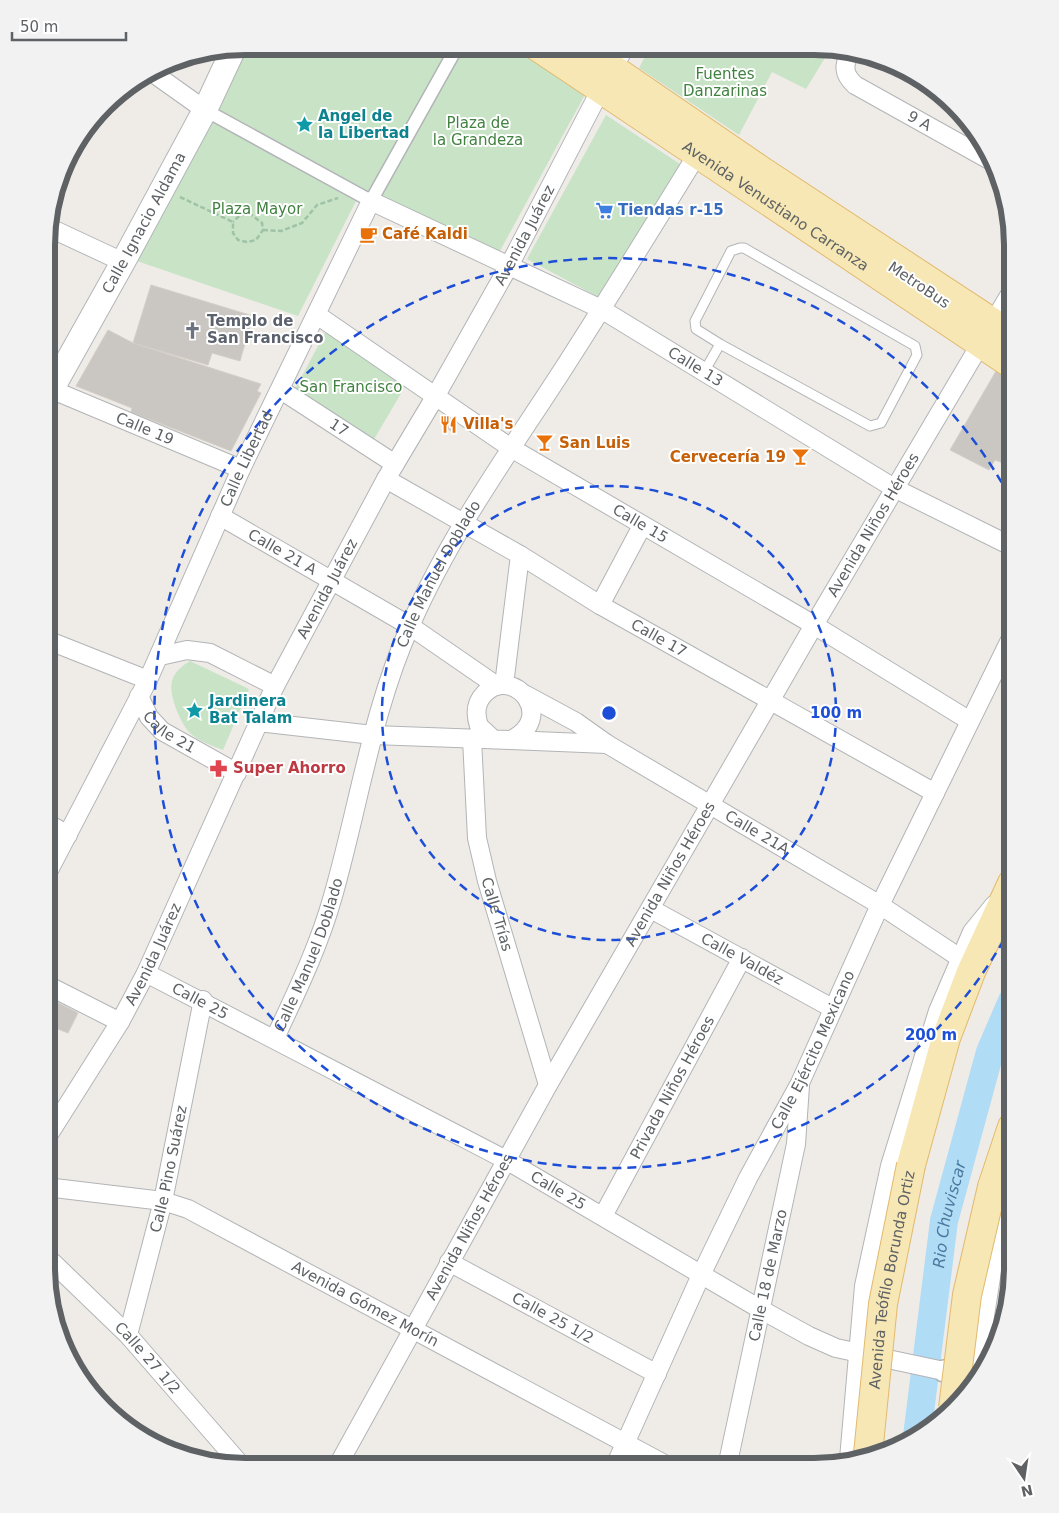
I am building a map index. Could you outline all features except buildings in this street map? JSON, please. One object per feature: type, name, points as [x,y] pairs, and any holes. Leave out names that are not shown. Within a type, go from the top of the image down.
[{"type":"main road","name":"Calle Ignacio Aldama","points":[[55,381],[124,262],[204,110],[230,55]]},
{"type":"main road","name":"Avenida Venustiano Carranza","points":[[576,55],[614,63],[698,153],[995,332]]},
{"type":"main road","name":"Avenida Venustiano Carranza","points":[[597,55],[614,63],[660,103],[995,332],[1004,348]]},
{"type":"main road","name":"Avenida Teófilo Borunda Ortiz","points":[[868,1450],[883,1304],[912,1165],[946,1038],[971,972],[1004,900]]},
{"type":"main road","points":[[955,1395],[968,1295],[1002,1179]]},
{"type":"street","name":"Calle Libertad","points":[[55,859],[160,656],[220,516],[371,201],[453,55]]},
{"type":"street","name":"9 A","points":[[846,58],[844,62],[848,78],[855,85],[981,155]]},
{"type":"street","name":"Avenida Juárez","points":[[55,1125],[120,1022],[146,973],[275,686],[386,479],[510,264],[614,63]]},
{"type":"street","points":[[158,76],[204,110],[371,201]]},
{"type":"street","name":"Calle Manuel Doblado","points":[[275,1038],[317,948],[334,894],[388,682],[410,626],[462,523],[602,309],[698,153]]},
{"type":"street","name":"Calle 13","points":[[371,201],[510,264],[602,309],[894,488],[1004,543]]},
{"type":"street","points":[[55,230],[124,262]]},
{"type":"street","name":"Avenida Niños Héroes","points":[[342,1458],[548,1085],[894,488],[995,332],[1004,310]]},
{"type":"street","name":"Calle 15","points":[[317,315],[511,448],[814,625],[970,721]]},
{"type":"street","name":"17","points":[[281,390],[396,464]]},
{"type":"street","name":"Calle 19","points":[[55,393],[242,469]]},
{"type":"street","name":"Calle 17","points":[[386,479],[520,555],[600,605],[935,793]]},
{"type":"street","name":"Calle 21 A","points":[[220,516],[332,579],[410,626],[500,686]]},
{"type":"street","points":[[600,605],[642,526]]},
{"type":"street","points":[[500,686],[520,555]]},
{"type":"street","points":[[55,645],[144,688]]},
{"type":"street","points":[[160,656],[187,650],[210,653],[275,686]]},
{"type":"street","name":"Calle Ejército Mexicano","points":[[619,1458],[701,1275],[748,1178],[800,1084],[832,1008],[880,906],[1004,652]]},
{"type":"street","points":[[493,739],[478,726],[476,716],[481,697],[500,686],[512,686],[526,695],[531,705],[532,716],[529,727],[521,735],[511,740]]},
{"type":"street","name":"Calle 21","points":[[144,688],[148,717],[162,731],[237,773]]},
{"type":"street","name":"Calle 21A","points":[[526,695],[576,722],[607,744],[880,906],[960,958]]},
{"type":"street","points":[[258,722],[373,735],[607,744]]},
{"type":"street","name":"Calle Trías","points":[[472,739],[477,838],[487,881],[548,1085]]},
{"type":"street","points":[[55,828],[68,835]]},
{"type":"street","points":[[849,1454],[864,1286],[890,1166],[938,1011],[960,958],[972,932],[982,917],[1004,897]]},
{"type":"street","name":"Calle Valdéz","points":[[651,909],[832,1008]]},
{"type":"street","name":"Privada Niños Héroes","points":[[603,1216],[742,958]]},
{"type":"street","name":"Calle 25","points":[[146,973],[202,1000],[506,1160],[760,1309],[836,1348],[970,1377]]},
{"type":"street","points":[[55,989],[120,1022]]},
{"type":"street","name":"Calle Pino Suárez","points":[[128,1335],[163,1201],[202,1000]]},
{"type":"street","name":"Calle 18 de Marzo","points":[[729,1458],[796,1144],[800,1084]]},
{"type":"street","points":[[978,1365],[992,1272],[1002,1179]]},
{"type":"street","name":"Avenida Gómez Morín","points":[[55,1188],[163,1201],[188,1209],[414,1328],[653,1458]]},
{"type":"street","name":"Calle 25 1/2","points":[[449,1262],[657,1374]]},
{"type":"street","name":"Calle 27 1/2","points":[[55,1265],[128,1335],[230,1458]]},
{"type":"lane","points":[[744,248],[914,346],[917,355],[882,424],[870,426],[720,344],[696,329],[695,321],[731,252],[744,248]]},
{"type":"lane","points":[[995,332],[1004,317]]},
{"type":"lane","points":[[704,372],[720,344]]},
{"type":"path","points":[[163,188],[233,222]]},
{"type":"path","points":[[263,230],[280,231],[302,223],[317,205],[339,198],[351,190]]},
{"type":"path","points":[[249,214],[262,223],[263,230],[256,240],[247,242],[238,240],[233,233],[233,222],[239,216],[249,214]]},
{"type":"green space","name":"Plaza Mayor","points":[[243,55],[532,55],[588,89],[500,251],[361,191],[298,316],[134,260]]},
{"type":"green space","name":"Fuentes Danzarinas","points":[[646,55],[827,55],[806,89],[772,72],[739,135],[639,68]]},
{"type":"green space","points":[[606,115],[683,166],[600,298],[527,259]]},
{"type":"green space","name":"San Francisco","points":[[326,331],[406,385],[373,441],[295,389]]},
{"type":"green space","points":[[190,661],[249,689],[223,750],[202,742],[191,734],[183,724],[176,709],[171,687],[172,681],[177,672]]},
{"type":"waterway","name":"Rio Chuviscar","points":[[918,1427],[944,1221],[990,1052],[1004,1020]]},
{"type":"place","name":"Angel de la Libertad","points":[[304,125]]},
{"type":"place","name":"Tiendas r-15","points":[[604,210]]},
{"type":"place","name":"Café Kaldi","points":[[368,234]]},
{"type":"place","name":"Templo de San Francisco","points":[[193,330]]},
{"type":"place","name":"Villa's","points":[[449,424]]},
{"type":"place","name":"San Luis","points":[[545,443]]},
{"type":"place","name":"Cervecería 19","points":[[800,457]]},
{"type":"place","name":"Jardinera Bat Talam","points":[[195,710]]},
{"type":"place","name":"Super Ahorro","points":[[219,768]]},
{"type":"park label","name":"Plaza de la Grandeza","points":[[478,132]]}]
